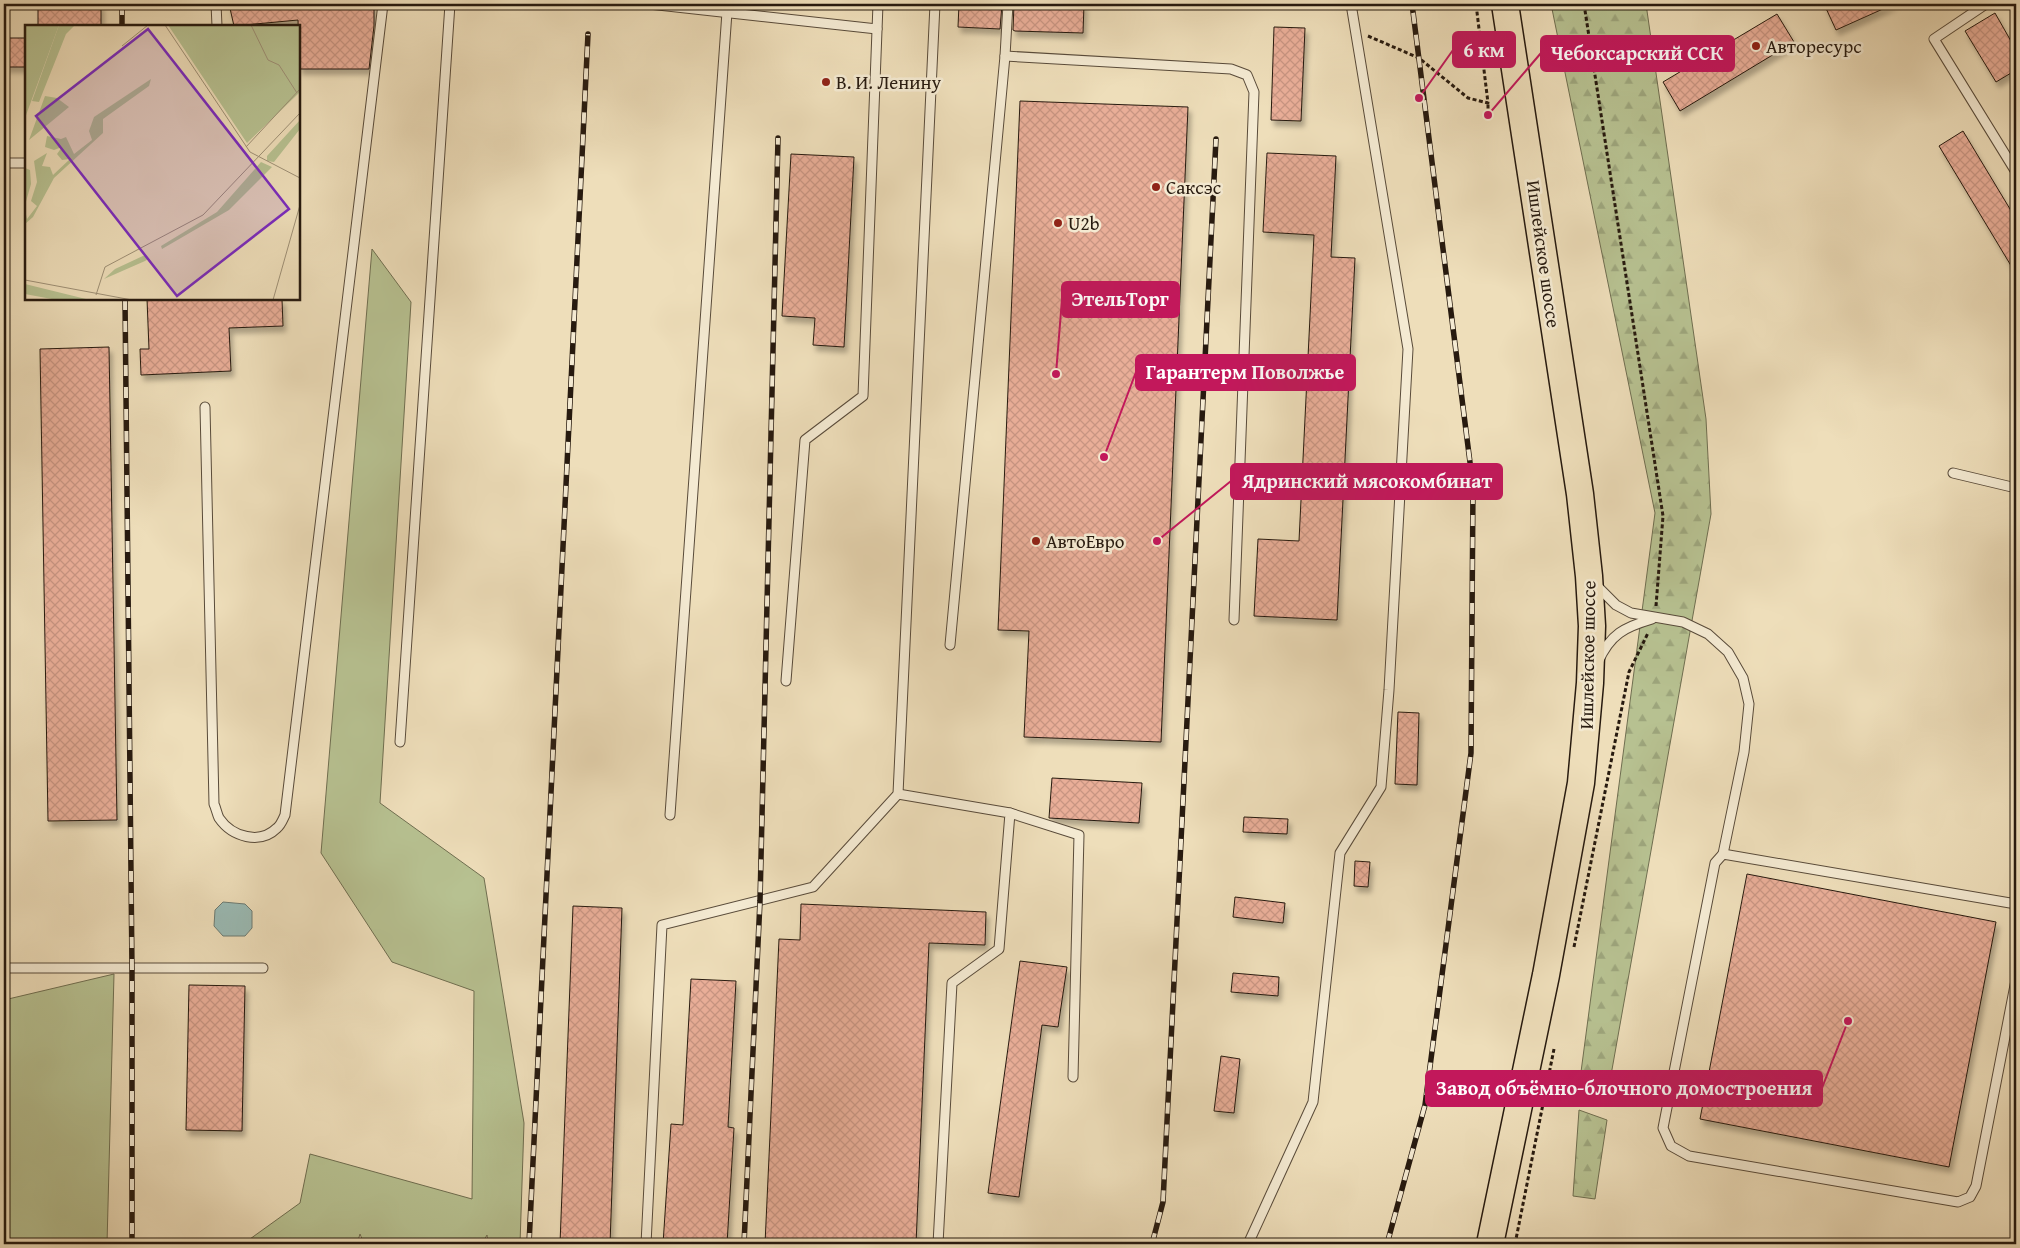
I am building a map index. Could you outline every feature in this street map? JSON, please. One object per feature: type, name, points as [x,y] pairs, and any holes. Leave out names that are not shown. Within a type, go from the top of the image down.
[{"type":"main road","name":"Ишлейское шоссе","points":[[1490,1244],[1546,975],[1581,783],[1590,683],[1592,626],[1590,576],[1579,484],[1505,4]]},
{"type":"lane","points":[[216,4],[216,25]]},
{"type":"lane","points":[[206,407],[214,804],[219,818],[228,827],[241,836],[257,838],[267,836],[278,828],[285,815],[383,4]]},
{"type":"lane","points":[[400,742],[450,4]]},
{"type":"lane","points":[[649,4],[877,29]]},
{"type":"lane","points":[[786,681],[805,440],[863,396],[878,4]]},
{"type":"lane","points":[[646,1244],[662,925],[813,887],[898,794],[935,4]]},
{"type":"lane","points":[[950,645],[1005,56],[1008,4]]},
{"type":"lane","points":[[1248,1244],[1313,1102],[1340,853],[1381,787],[1389,690],[1408,349],[1351,4]]},
{"type":"lane","points":[[1986,4],[1934,39],[2016,172]]},
{"type":"lane","points":[[670,815],[727,12]]},
{"type":"lane","points":[[1005,56],[1231,69],[1247,75],[1254,92],[1234,620]]},
{"type":"lane","points":[[4,163],[25,163]]},
{"type":"lane","points":[[1953,473],[2016,488]]},
{"type":"lane","points":[[1590,576],[1601,591],[1616,605],[1631,613],[1683,622],[1708,634],[1728,652],[1743,678],[1749,704],[1744,752],[1723,854],[1715,862],[1663,1128],[1671,1146],[1689,1156],[1958,1202],[1970,1197],[1976,1186],[2016,980]]},
{"type":"lane","points":[[1590,683],[1600,658],[1611,641],[1628,626],[1655,618]]},
{"type":"lane","points":[[898,794],[1010,813],[1079,834],[1072,1077]]},
{"type":"lane","points":[[938,1244],[952,983],[999,950],[1010,813]]},
{"type":"lane","points":[[1723,854],[2016,904]]},
{"type":"lane","points":[[4,968],[263,968]]},
{"type":"path","points":[[1476,4],[1488,115]]},
{"type":"path","points":[[1355,30],[1419,58],[1468,98],[1488,102]]},
{"type":"green space","points":[[1551,4],[1646,4],[1706,419],[1711,514],[1608,1092],[1579,1087],[1655,513]]},
{"type":"green space","points":[[372,249],[411,302],[380,803],[484,878],[524,1123],[520,1244],[488,1244],[487,1235],[482,1244],[364,1244],[360,1234],[357,1244],[243,1244],[300,1203],[310,1154],[472,1199],[474,991],[392,962],[321,853]]},
{"type":"green space","points":[[114,974],[107,1244],[5,1244],[4,1000]]},
{"type":"green space","points":[[1579,1110],[1607,1120],[1595,1199],[1573,1196]]},
{"type":"water","points":[[223,902],[245,904],[252,911],[252,928],[245,936],[223,936],[214,926],[215,910]]},
{"type":"building","points":[[38,4],[101,4],[101,25],[38,25]]},
{"type":"building","points":[[229,4],[374,4],[374,26],[369,69],[300,69],[300,25],[298,25],[298,20],[234,25]]},
{"type":"building","points":[[959,4],[1002,4],[1000,29],[958,27]]},
{"type":"building","points":[[1014,4],[1084,4],[1083,33],[1015,31],[1013,30]]},
{"type":"building","points":[[1824,4],[1894,4],[1836,30]]},
{"type":"building","points":[[1995,13],[2016,50],[2016,70],[1996,82],[1965,31]]},
{"type":"building","points":[[1777,14],[1794,42],[1680,111],[1663,82]]},
{"type":"building","points":[[1274,27],[1305,28],[1301,121],[1271,120]]},
{"type":"building","points":[[4,38],[25,38],[25,67],[4,67]]},
{"type":"building","points":[[1020,101],[1188,107],[1161,742],[1024,737],[1029,631],[998,630]]},
{"type":"building","points":[[1963,131],[2016,219],[2016,274],[1939,146]]},
{"type":"building","points":[[1267,153],[1336,156],[1331,257],[1355,258],[1337,620],[1254,616],[1258,539],[1299,541],[1314,235],[1263,232]]},
{"type":"building","points":[[791,154],[854,157],[844,347],[813,345],[815,318],[782,316]]},
{"type":"building","points":[[147,300],[282,300],[283,326],[229,328],[231,371],[141,375],[140,349],[149,349]]},
{"type":"building","points":[[109,347],[117,820],[48,821],[40,349]]},
{"type":"building","points":[[1398,712],[1419,713],[1417,785],[1395,784]]},
{"type":"building","points":[[1052,778],[1142,783],[1139,823],[1049,818]]},
{"type":"building","points":[[1244,817],[1288,819],[1287,834],[1243,832]]},
{"type":"building","points":[[1355,861],[1370,862],[1368,887],[1354,886]]},
{"type":"building","points":[[1747,874],[1996,922],[1949,1167],[1700,1119]]},
{"type":"building","points":[[1235,897],[1285,903],[1283,923],[1233,917]]},
{"type":"building","points":[[801,904],[986,912],[985,945],[929,943],[916,1244],[765,1244],[779,939],[800,940]]},
{"type":"building","points":[[573,906],[622,908],[610,1244],[560,1244]]},
{"type":"building","points":[[1020,961],[1067,967],[1058,1027],[1042,1025],[1019,1197],[988,1193]]},
{"type":"building","points":[[1233,973],[1279,977],[1278,996],[1231,992]]},
{"type":"building","points":[[691,979],[736,981],[728,1127],[734,1128],[727,1244],[663,1244],[671,1124],[683,1125]]},
{"type":"building","points":[[189,985],[245,986],[242,1131],[186,1130]]},
{"type":"building","points":[[1221,1056],[1240,1059],[1234,1113],[1214,1111]]},
{"type":"railway","points":[[122,4],[122,25]]},
{"type":"railway","points":[[1387,1244],[1425,1105],[1471,753],[1473,486],[1412,4]]},
{"type":"railway","points":[[529,1244],[588,34]]},
{"type":"railway","points":[[744,1244],[760,901],[778,138]]},
{"type":"railway","points":[[1152,1244],[1163,1202],[1216,139]]},
{"type":"railway","points":[[125,300],[132,969],[132,1244]]},
{"type":"place","name":"Авторесурс","points":[[1756,46]]},
{"type":"place","name":"В. И. Ленину","points":[[826,82]]},
{"type":"place","name":"6 км","points":[[1419,98]]},
{"type":"place","name":"Чебоксарский ССК","points":[[1488,115]]},
{"type":"place","name":"Саксэс","points":[[1156,187]]},
{"type":"place","name":"U2b","points":[[1058,223]]},
{"type":"place","name":"ЭтельТорг","points":[[1056,374]]},
{"type":"place","name":"Гарантерм Поволжье","points":[[1104,457]]},
{"type":"place","name":"АвтоЕвро","points":[[1036,541]]},
{"type":"place","name":"Ядринский мясокомбинат","points":[[1157,541]]},
{"type":"place","name":"Завод объёмно-блочного домостроения","points":[[1848,1021]]}]
